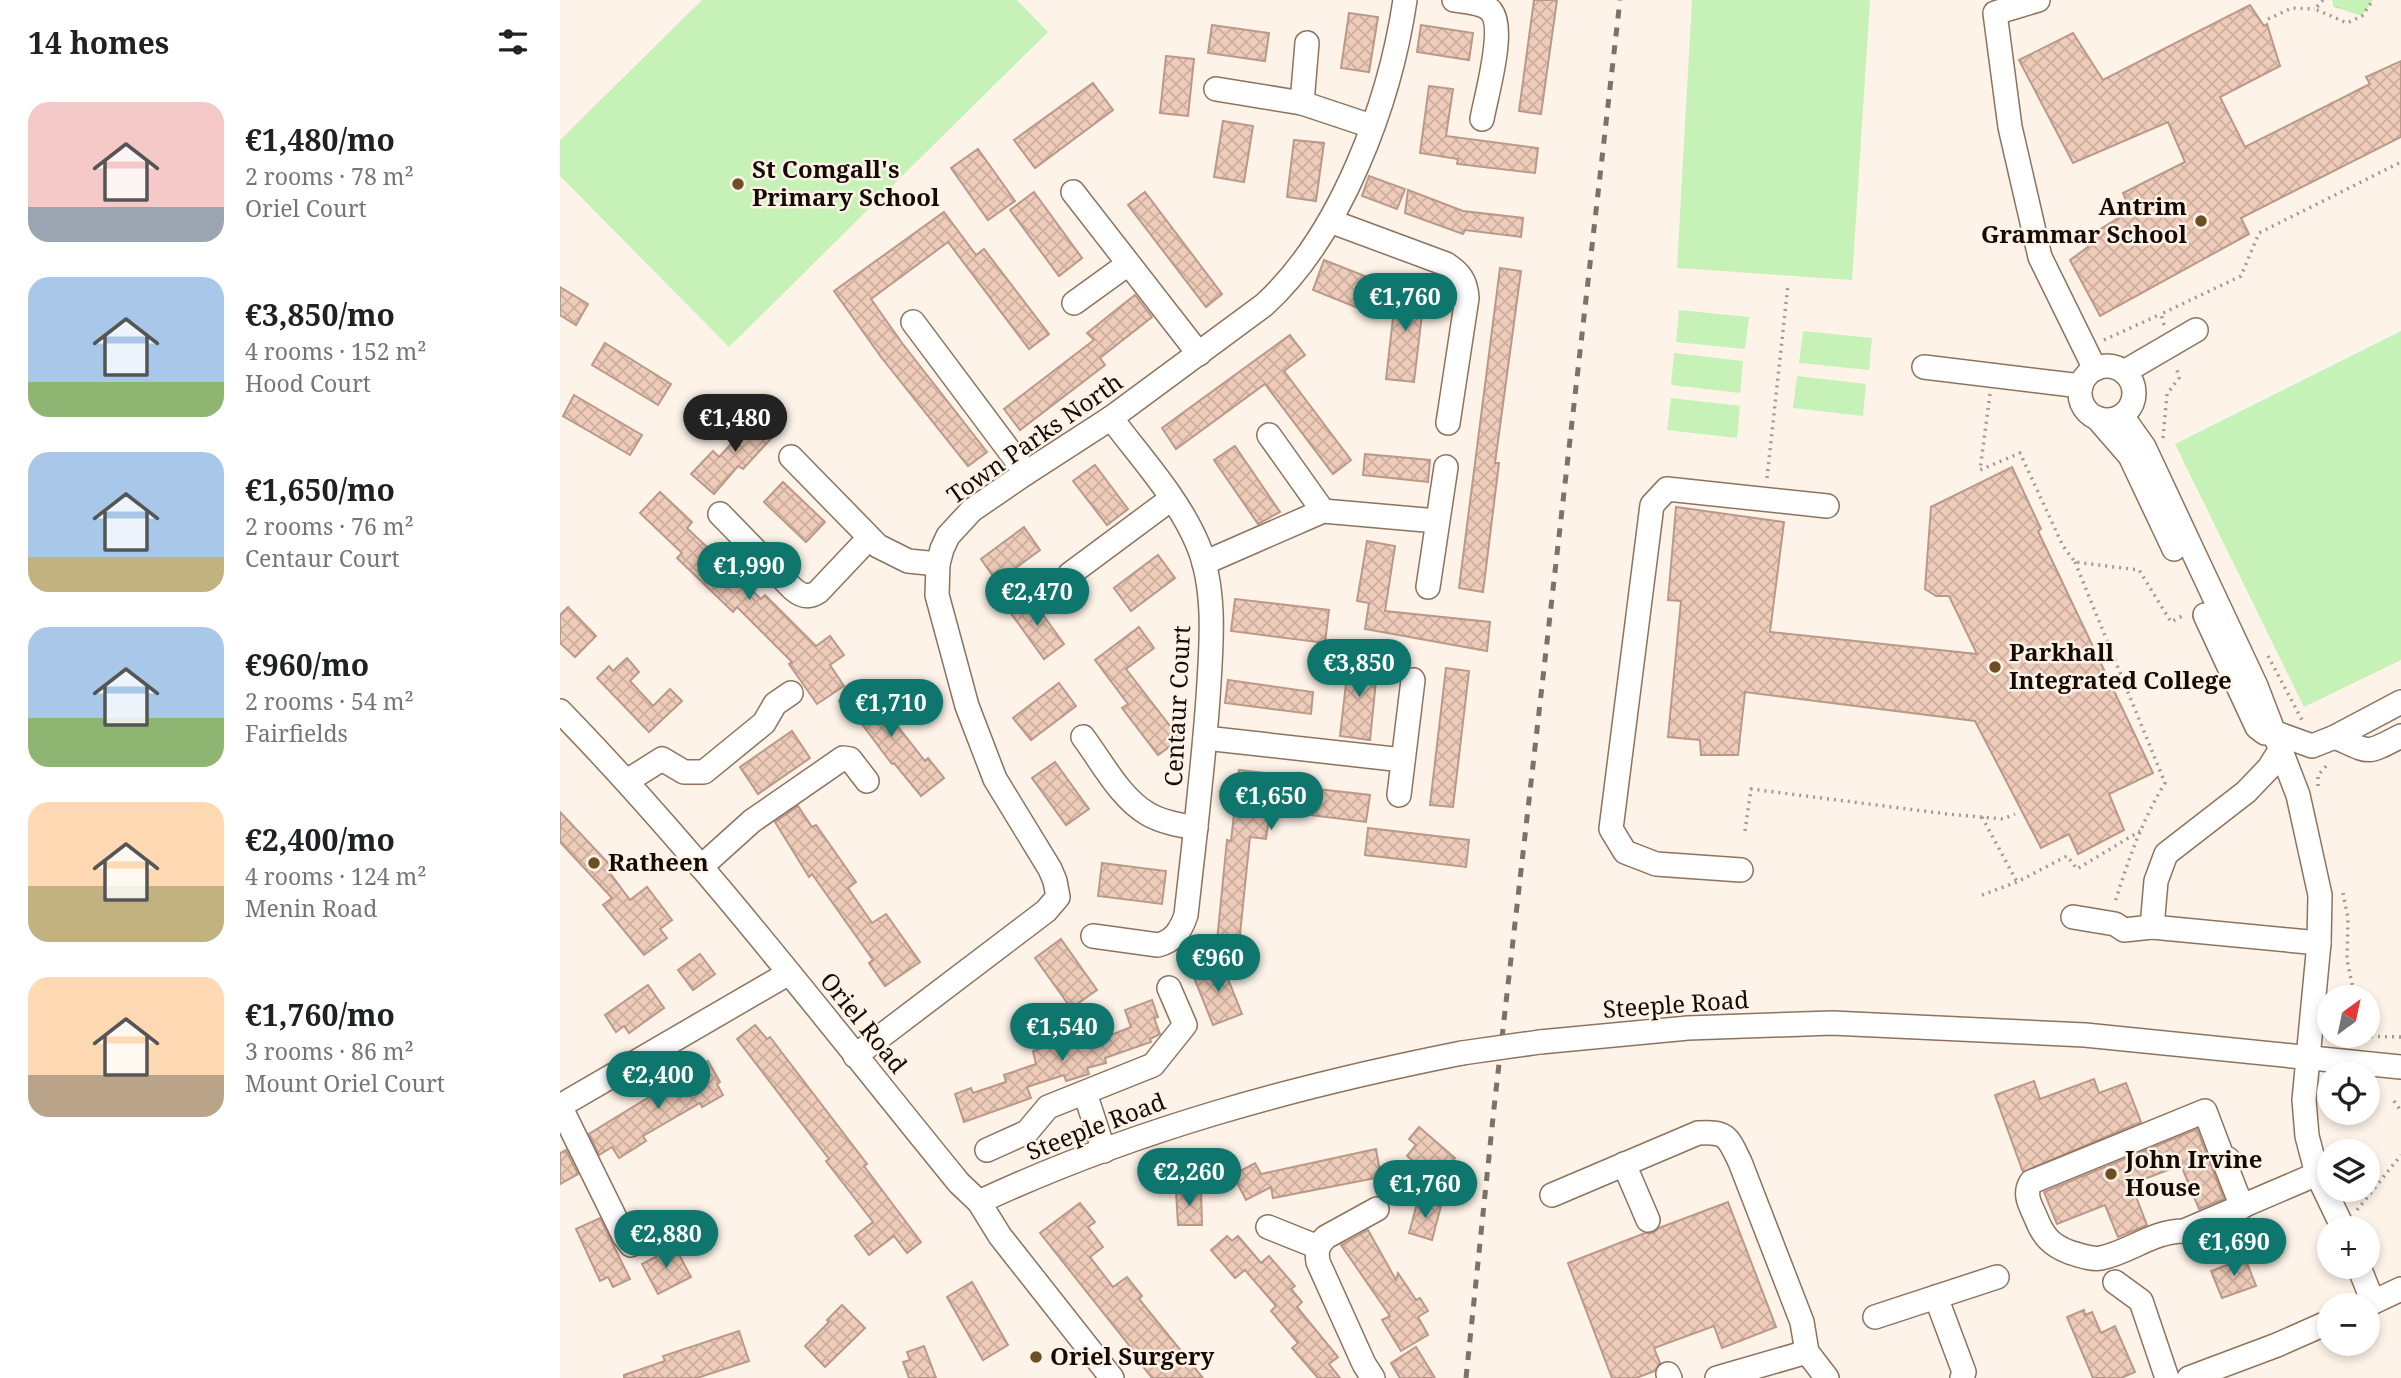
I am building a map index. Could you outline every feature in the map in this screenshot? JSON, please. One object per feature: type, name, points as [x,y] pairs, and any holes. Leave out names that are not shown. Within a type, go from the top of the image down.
[{"type":"street","name":"Town Parks North","points":[[855,1056],[1046,911],[1058,897],[1050,869],[995,779],[976,731],[937,595],[938,564],[948,536],[960,521],[1026,473],[1111,418],[1281,290],[1330,220],[1349,181],[1398,46],[1405,0]]},
{"type":"street","points":[[1454,0],[1485,6],[1497,22],[1496,44],[1482,120]]},
{"type":"street","points":[[2038,0],[1995,13],[2010,127],[2040,257],[2086,368],[2081,402],[2130,456],[2257,727],[2279,742],[2323,742],[2364,751],[2373,750],[2401,736]]},
{"type":"street","points":[[1302,103],[1307,43]]},
{"type":"street","points":[[1216,89],[1302,103],[1371,126]]},
{"type":"street","points":[[1073,192],[1199,354]]},
{"type":"street","points":[[1330,220],[1446,264],[1463,279],[1466,298],[1448,423]]},
{"type":"street","points":[[1074,303],[1128,264]]},
{"type":"street","points":[[914,322],[1026,473]]},
{"type":"street","points":[[2124,372],[2196,330]]},
{"type":"street","points":[[1924,367],[2113,366],[2124,372],[2133,384],[2134,397],[2130,408],[2122,416],[2111,420],[2097,418]]},
{"type":"street","points":[[2122,416],[2144,447],[2256,686],[2279,742],[2308,794],[2320,895],[2319,943],[2304,1100],[2307,1136],[2317,1171]]},
{"type":"street","name":"Centaur Court","points":[[1093,936],[1158,945],[1175,937],[1182,926],[1186,915],[1196,828],[1211,644],[1209,592],[1198,544],[1171,499],[1111,418]]},
{"type":"street","points":[[1269,435],[1323,511]]},
{"type":"street","points":[[791,457],[869,538],[898,557],[938,564]]},
{"type":"street","points":[[1429,587],[1446,467]]},
{"type":"street","points":[[1741,870],[1656,864],[1625,852],[1611,829],[1652,505],[1667,489],[1827,506]]},
{"type":"street","points":[[1070,575],[1171,499]]},
{"type":"street","points":[[1204,563],[1323,511],[1437,521]]},
{"type":"street","points":[[720,514],[793,589],[808,596],[818,592],[869,538]]},
{"type":"street","points":[[1399,795],[1413,680]]},
{"type":"street","points":[[627,781],[662,759],[684,772],[704,772],[764,723],[775,705],[791,693]]},
{"type":"street","points":[[2308,794],[2323,742],[2401,702]]},
{"type":"street","name":"Oriel Road","points":[[560,712],[627,781],[701,867],[959,1183],[979,1202],[1000,1236],[1112,1378]]},
{"type":"street","points":[[1083,737],[1139,808],[1157,818],[1196,828]]},
{"type":"street","points":[[1205,737],[1403,760]]},
{"type":"street","points":[[2152,927],[2156,881],[2166,853],[2246,792],[2269,768],[2279,742]]},
{"type":"street","points":[[701,867],[752,821],[843,758],[850,759],[867,781]]},
{"type":"street","points":[[2073,917],[2112,924],[2130,918],[2152,927],[2319,943]]},
{"type":"street","points":[[631,1245],[617,1224],[560,1106],[789,973]]},
{"type":"street","points":[[987,1150],[1027,1132],[1048,1107],[1158,1061],[1185,1026],[1169,988]]},
{"type":"street","name":"Steeple Road","points":[[979,1202],[1104,1150],[1255,1100],[1367,1072],[1462,1053],[1540,1042],[1689,1028],[1832,1023],[2085,1035],[2401,1067]]},
{"type":"street","points":[[1084,1093],[1104,1150]]},
{"type":"street","points":[[2242,1207],[2206,1111],[2031,1182],[2027,1188],[2027,1198],[2043,1234],[2055,1246],[2081,1256],[2099,1258],[2168,1231],[2184,1231],[2242,1207],[2317,1174]]},
{"type":"street","points":[[1552,1195],[1698,1133],[1718,1132],[1729,1139],[1802,1322],[1807,1352],[1827,1378]]},
{"type":"street","points":[[1625,1164],[1648,1220]]},
{"type":"street","points":[[1373,1378],[1364,1364],[1318,1262],[1318,1247],[1336,1230],[1377,1209]]},
{"type":"street","points":[[1268,1227],[1318,1247]]},
{"type":"street","points":[[1875,1317],[1997,1277]]},
{"type":"street","points":[[2115,1282],[2141,1301],[2167,1378]]},
{"type":"street","points":[[2380,1299],[2401,1289]]},
{"type":"street","points":[[1936,1297],[1964,1372],[1962,1378]]},
{"type":"street","points":[[2189,1378],[2317,1327]]},
{"type":"street","points":[[1717,1378],[1807,1352]]},
{"type":"path","points":[[2315,9],[2323,0]]},
{"type":"path","points":[[2268,19],[2292,8],[2315,9],[2347,23],[2362,16],[2373,0]]},
{"type":"path","points":[[2086,368],[2161,314],[2241,276],[2259,233],[2401,162]]},
{"type":"path","points":[[1764,499],[1788,285]]},
{"type":"path","points":[[2161,314],[2179,378],[2167,394],[2163,436],[2166,447]]},
{"type":"path","points":[[2001,395],[1989,394],[1980,470],[2020,453],[2063,546],[2075,562],[2165,783],[2152,804],[2131,852],[2112,924]]},
{"type":"path","points":[[2075,562],[2139,570],[2171,622],[2200,606]]},
{"type":"path","points":[[2266,652],[2304,724],[2323,742],[2330,761],[2318,775],[2308,794]]},
{"type":"path","points":[[1745,831],[1751,789],[2003,819],[2015,814]]},
{"type":"path","points":[[1982,817],[2017,882]]},
{"type":"path","points":[[1982,895],[2017,882],[2067,856],[2077,869],[2140,831]]},
{"type":"path","points":[[2342,892],[2348,918],[2347,960],[2352,985]]},
{"type":"path","points":[[2380,1037],[2401,1037]]},
{"type":"path","points":[[2394,1101],[2401,1111]]},
{"type":"path","points":[[2353,1216],[2401,1155]]},
{"type":"green space","name":"St Comgall's Primary School","points":[[702,0],[1017,0],[1048,32],[729,347],[560,176],[560,140]]},
{"type":"green space","points":[[1692,0],[1870,0],[1852,280],[1677,268]]},
{"type":"green space","points":[[2332,0],[2373,0],[2362,16],[2334,7]]},
{"type":"green space","points":[[1679,310],[1749,317],[1745,349],[1676,342]]},
{"type":"green space","points":[[1803,331],[1872,338],[1869,370],[1799,363]]},
{"type":"green space","points":[[2401,331],[2401,660],[2304,707],[2175,444]]},
{"type":"green space","points":[[1674,353],[1743,361],[1740,393],[1671,385]]},
{"type":"green space","points":[[1797,376],[1866,384],[1863,416],[1793,408]]},
{"type":"green space","points":[[1671,398],[1740,406],[1737,438],[1667,430]]},
{"type":"building","points":[[1534,0],[1557,0],[1541,114],[1519,111]]},
{"type":"building","points":[[2250,5],[2264,26],[2267,24],[2280,66],[2220,97],[2245,147],[2370,84],[2366,77],[2401,61],[2401,137],[2241,218],[2249,234],[2100,316],[2070,260],[2088,247],[2087,237],[2130,211],[2123,193],[2185,162],[2168,122],[2073,163],[2019,60],[2073,33],[2103,80]]},
{"type":"building","points":[[1349,13],[1378,17],[1369,72],[1341,68]]},
{"type":"building","points":[[1212,25],[1269,33],[1265,61],[1208,53]]},
{"type":"building","points":[[1421,25],[1473,33],[1469,60],[1417,52]]},
{"type":"building","points":[[1166,56],[1194,59],[1188,116],[1160,113]]},
{"type":"building","points":[[1093,83],[1113,110],[1035,168],[1014,140]]},
{"type":"building","points":[[1429,86],[1453,89],[1446,136],[1538,148],[1535,173],[1457,164],[1458,159],[1420,153]]},
{"type":"building","points":[[1223,121],[1253,126],[1244,182],[1214,177]]},
{"type":"building","points":[[1294,140],[1324,143],[1316,201],[1287,197]]},
{"type":"building","points":[[978,149],[1015,201],[988,220],[951,168]]},
{"type":"building","points":[[1369,176],[1405,189],[1397,209],[1362,196]]},
{"type":"building","points":[[1408,190],[1463,211],[1523,218],[1521,237],[1465,230],[1463,234],[1405,213]]},
{"type":"building","points":[[1034,192],[1082,258],[1059,276],[1010,210]]},
{"type":"building","points":[[1145,192],[1222,294],[1206,307],[1128,205]]},
{"type":"building","points":[[944,212],[976,255],[984,249],[1049,334],[1029,349],[948,242],[871,299],[987,452],[968,466],[881,357],[834,291]]},
{"type":"building","points":[[1324,260],[1370,278],[1358,308],[1313,290]]},
{"type":"building","points":[[1500,268],[1521,271],[1495,463],[1499,463],[1483,592],[1459,588]]},
{"type":"building","points":[[1397,284],[1425,288],[1414,382],[1386,379]]},
{"type":"building","points":[[560,287],[588,304],[576,325],[560,315]]},
{"type":"building","points":[[1135,295],[1152,317],[1100,358],[1105,365],[1020,430],[1004,409],[1094,340],[1087,333]]},
{"type":"building","points":[[1290,335],[1305,355],[1284,371],[1351,460],[1333,474],[1265,384],[1176,449],[1162,428]]},
{"type":"building","points":[[605,343],[671,384],[658,405],[592,365]]},
{"type":"building","points":[[574,395],[642,435],[630,455],[563,416]]},
{"type":"building","points":[[760,413],[778,431],[743,469],[738,466],[714,494],[691,474],[713,451],[719,457]]},
{"type":"building","points":[[1235,446],[1280,512],[1258,524],[1214,460]]},
{"type":"building","points":[[1365,454],[1430,460],[1428,482],[1363,475]]},
{"type":"building","points":[[1095,465],[1128,509],[1107,525],[1073,481]]},
{"type":"building","points":[[2012,467],[2041,529],[2038,531],[2153,773],[2109,794],[2124,830],[2078,854],[2069,834],[2041,848],[1975,721],[1745,692],[1738,755],[1701,755],[1700,740],[1668,737],[1681,601],[1668,600],[1676,507],[1784,522],[1770,632],[1977,654],[1949,596],[1936,596],[1925,589],[1931,507]]},
{"type":"building","points":[[783,482],[825,522],[806,542],[764,502]]},
{"type":"building","points":[[660,492],[692,522],[687,528],[761,599],[765,595],[816,646],[830,636],[844,655],[830,665],[844,686],[817,704],[789,664],[792,662],[737,607],[733,612],[677,558],[682,553],[640,513]]},
{"type":"building","points":[[1024,527],[1040,550],[997,582],[981,559]]},
{"type":"building","points":[[1367,541],[1395,546],[1385,611],[1490,622],[1487,651],[1365,629],[1369,603],[1357,601]]},
{"type":"building","points":[[1158,555],[1175,578],[1131,611],[1114,588]]},
{"type":"building","points":[[1030,597],[1064,644],[1044,659],[1010,612]]},
{"type":"building","points":[[1235,599],[1329,610],[1325,643],[1231,631]]},
{"type":"building","points":[[568,607],[596,636],[575,657],[560,643],[560,615]]},
{"type":"building","points":[[1139,627],[1154,648],[1126,669],[1180,739],[1158,755],[1122,708],[1128,704],[1095,660]]},
{"type":"building","points":[[627,658],[639,672],[630,681],[653,706],[670,689],[682,701],[649,732],[597,678],[609,666],[613,671]]},
{"type":"building","points":[[1349,658],[1378,661],[1370,740],[1340,736]]},
{"type":"building","points":[[1446,668],[1469,671],[1453,807],[1430,805]]},
{"type":"building","points":[[1228,680],[1313,692],[1311,714],[1225,703]]},
{"type":"building","points":[[863,682],[925,761],[928,758],[944,778],[921,796],[894,763],[892,764],[858,719],[855,721],[839,701]]},
{"type":"building","points":[[1059,683],[1076,706],[1031,740],[1013,718]]},
{"type":"building","points":[[792,731],[810,758],[758,794],[740,767]]},
{"type":"building","points":[[1055,762],[1089,809],[1066,825],[1032,778]]},
{"type":"building","points":[[1239,770],[1274,774],[1273,784],[1370,795],[1366,822],[1270,810],[1266,839],[1250,837],[1239,944],[1217,941],[1227,840],[1231,841]]},
{"type":"building","points":[[798,806],[812,827],[816,825],[856,882],[848,888],[872,923],[886,914],[920,962],[885,986],[869,963],[873,960],[812,874],[809,877],[775,822]]},
{"type":"building","points":[[560,812],[611,866],[607,869],[630,900],[647,887],[672,920],[660,929],[667,938],[644,955],[603,905],[612,898],[560,842]]},
{"type":"building","points":[[1368,828],[1469,840],[1466,867],[1365,855]]},
{"type":"building","points":[[1102,863],[1166,871],[1162,904],[1098,896]]},
{"type":"building","points":[[1061,939],[1097,990],[1071,1008],[1035,958]]},
{"type":"building","points":[[700,954],[715,974],[693,990],[678,970]]},
{"type":"building","points":[[1222,964],[1242,1014],[1213,1025],[1193,975]]},
{"type":"building","points":[[648,985],[664,1008],[629,1033],[624,1026],[616,1032],[605,1015]]},
{"type":"building","points":[[1152,1000],[1158,1017],[1154,1018],[1160,1034],[1150,1039],[1151,1042],[1105,1058],[1106,1063],[1087,1068],[1089,1074],[1066,1081],[1064,1075],[1027,1087],[1031,1098],[964,1122],[955,1094],[971,1088],[973,1093],[1006,1082],[1004,1075],[1036,1064],[1033,1051],[1097,1032],[1099,1040],[1131,1027],[1125,1010]]},
{"type":"building","points":[[755,1025],[767,1039],[770,1037],[867,1164],[864,1166],[921,1242],[907,1253],[894,1236],[869,1255],[855,1236],[873,1222],[826,1161],[829,1159],[737,1039]]},
{"type":"building","points":[[708,1061],[720,1082],[717,1084],[723,1095],[702,1107],[700,1103],[643,1136],[646,1141],[619,1158],[612,1147],[599,1155],[589,1134]]},
{"type":"building","points":[[2094,1079],[2099,1093],[2126,1083],[2141,1122],[2023,1172],[1995,1095],[2034,1081],[2040,1099]]},
{"type":"building","points":[[1419,1127],[1455,1158],[1435,1180],[1407,1156],[1416,1145],[1409,1139]]},
{"type":"building","name":"John Irvine House","points":[[2197,1129],[2224,1199],[2199,1209],[2181,1165],[2131,1184],[2147,1225],[2118,1237],[2105,1205],[2057,1224],[2044,1192]]},
{"type":"building","points":[[1376,1149],[1381,1177],[1273,1198],[1271,1187],[1246,1200],[1233,1175],[1255,1163],[1261,1174]]},
{"type":"building","points":[[566,1150],[578,1174],[560,1184],[560,1153]]},
{"type":"building","points":[[1201,1190],[1202,1225],[1178,1225],[1176,1191]]},
{"type":"building","points":[[1418,1200],[1441,1206],[1432,1240],[1409,1233]]},
{"type":"building","points":[[1728,1202],[1776,1327],[1722,1348],[1714,1326],[1654,1348],[1660,1363],[1655,1371],[1636,1378],[1612,1378],[1568,1263],[1645,1233],[1653,1233],[1659,1228]]},
{"type":"building","points":[[1080,1203],[1095,1222],[1088,1227],[1103,1247],[1090,1257],[1113,1287],[1127,1277],[1142,1296],[1139,1299],[1203,1378],[1152,1378],[1040,1233]]},
{"type":"building","points":[[600,1218],[630,1279],[613,1287],[608,1277],[600,1281],[576,1229]]},
{"type":"building","points":[[1368,1230],[1396,1280],[1398,1273],[1416,1300],[1420,1298],[1428,1311],[1418,1317],[1428,1335],[1401,1351],[1382,1320],[1390,1316],[1341,1245]]},
{"type":"building","points":[[1227,1236],[1232,1241],[1238,1236],[1261,1263],[1269,1256],[1295,1286],[1291,1289],[1302,1302],[1297,1307],[1338,1357],[1329,1364],[1340,1378],[1318,1378],[1292,1348],[1298,1343],[1271,1311],[1276,1306],[1245,1270],[1235,1278],[1211,1250]]},
{"type":"building","points":[[675,1247],[691,1277],[658,1294],[642,1264]]},
{"type":"building","points":[[2245,1258],[2256,1286],[2222,1298],[2211,1271]]},
{"type":"building","points":[[972,1282],[1008,1345],[983,1360],[947,1297]]},
{"type":"building","points":[[842,1305],[865,1328],[825,1367],[805,1346]]},
{"type":"building","points":[[2084,1310],[2085,1315],[2092,1312],[2101,1333],[2115,1326],[2135,1372],[2121,1378],[2093,1378],[2067,1317]]},
{"type":"building","points":[[739,1331],[749,1361],[697,1378],[624,1378],[624,1375],[665,1361],[663,1356]]},
{"type":"building","points":[[924,1346],[936,1378],[909,1378],[903,1362],[910,1360],[907,1352]]},
{"type":"building","points":[[1416,1347],[1435,1378],[1400,1378],[1391,1363]]},
{"type":"railway","points":[[1466,1378],[1494,1108],[1620,0]]},
{"type":"place","name":"St Comgall's Primary School","points":[[738,184]]},
{"type":"place","name":"Antrim Grammar School","points":[[2201,221]]},
{"type":"place","name":"Parkhall Integrated College","points":[[1995,667]]},
{"type":"place","name":"Ratheen","points":[[594,863]]},
{"type":"place","name":"John Irvine House","points":[[2111,1174]]},
{"type":"place","name":"Oriel Surgery","points":[[1036,1357]]}]
